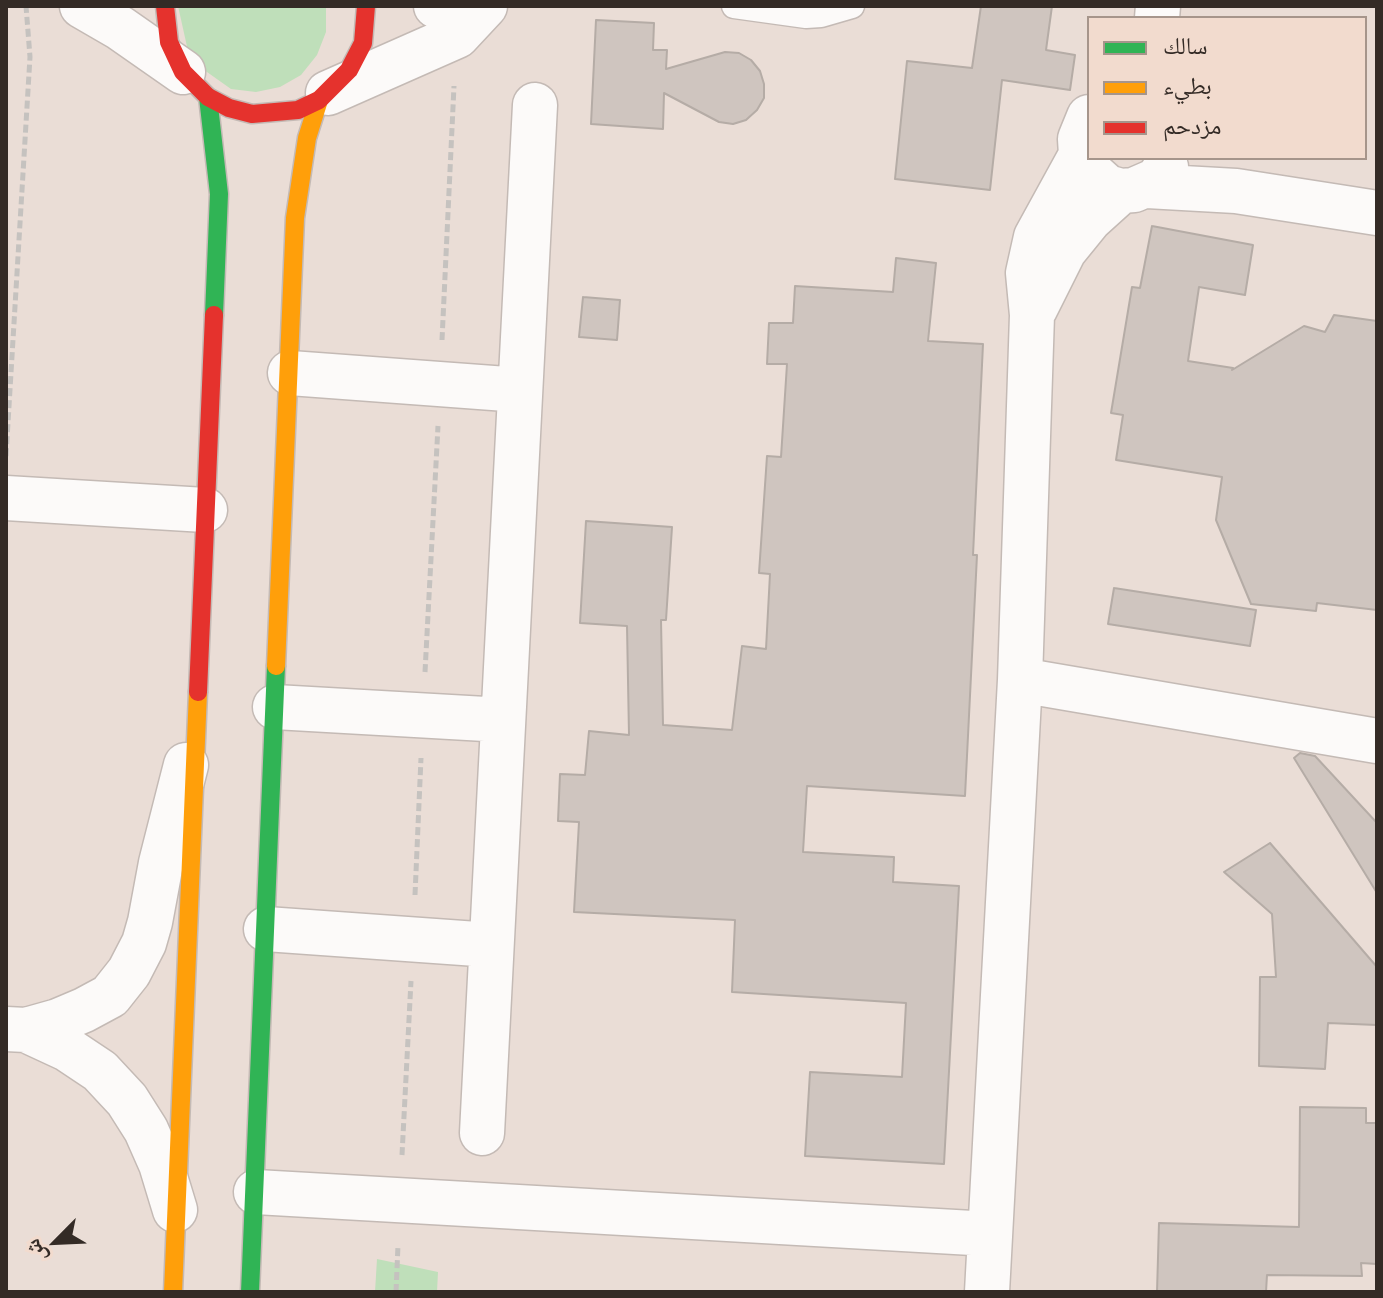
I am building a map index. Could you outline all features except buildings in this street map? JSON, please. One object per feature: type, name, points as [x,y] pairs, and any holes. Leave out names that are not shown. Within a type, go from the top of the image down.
[{"type":"main road","points":[[165,6],[169,42],[196,85],[219,194],[196,731],[184,1234],[173,1292]]},
{"type":"main road","points":[[196,85],[229,108],[252,114],[298,110],[324,96],[349,70],[363,43],[366,6]]},
{"type":"main road","points":[[250,1292],[295,218],[307,138],[324,96]]},
{"type":"street","points":[[82,6],[120,28],[196,85]]},
{"type":"street","points":[[324,96],[463,14]]},
{"type":"street","points":[[482,1133],[535,105]]},
{"type":"street","points":[[1085,136],[1086,168],[1096,179],[1146,178],[1377,213]]},
{"type":"street","points":[[987,1292],[1020,680],[1032,315],[1028,273],[1031,253],[1045,219],[1085,136]]},
{"type":"street","points":[[1206,160],[1242,181],[1280,197]]},
{"type":"street","points":[[1032,315],[1064,251],[1090,219],[1146,178]]},
{"type":"street","points":[[290,373],[520,390]]},
{"type":"street","points":[[6,498],[205,510]]},
{"type":"street","points":[[1020,680],[1377,741]]},
{"type":"street","points":[[275,707],[503,720]]},
{"type":"street","points":[[16,1029],[58,1021],[110,996],[129,972],[144,943],[150,922],[161,863],[196,731]]},
{"type":"street","points":[[266,929],[491,945]]},
{"type":"street","points":[[16,1029],[67,1049],[100,1071],[127,1100],[151,1141],[184,1234]]},
{"type":"street","points":[[256,1192],[990,1234]]},
{"type":"lane","points":[[734,6],[806,16],[852,6]]},
{"type":"path","points":[[6,463],[30,57],[26,6]]},
{"type":"path","points":[[396,1292],[440,384],[463,14]]},
{"type":"green space","points":[[178,6],[326,6],[326,32],[317,55],[301,75],[280,87],[256,92],[231,89],[190,60]]},
{"type":"green space","points":[[377,1259],[438,1272],[437,1292],[375,1292]]},
{"type":"traffic: fast","points":[[208,97],[219,194],[214,315]]},
{"type":"traffic: fast","points":[[250,1292],[276,666]]},
{"type":"traffic: slow","points":[[276,666],[295,218],[307,138],[319,100]]},
{"type":"traffic: slow","points":[[173,1292],[198,692]]},
{"type":"traffic: jam","points":[[165,6],[169,42],[183,72],[208,97],[229,108],[252,114],[298,110],[319,100],[349,70],[363,43],[366,6]]},
{"type":"traffic: jam","points":[[198,692],[214,315]]}]
